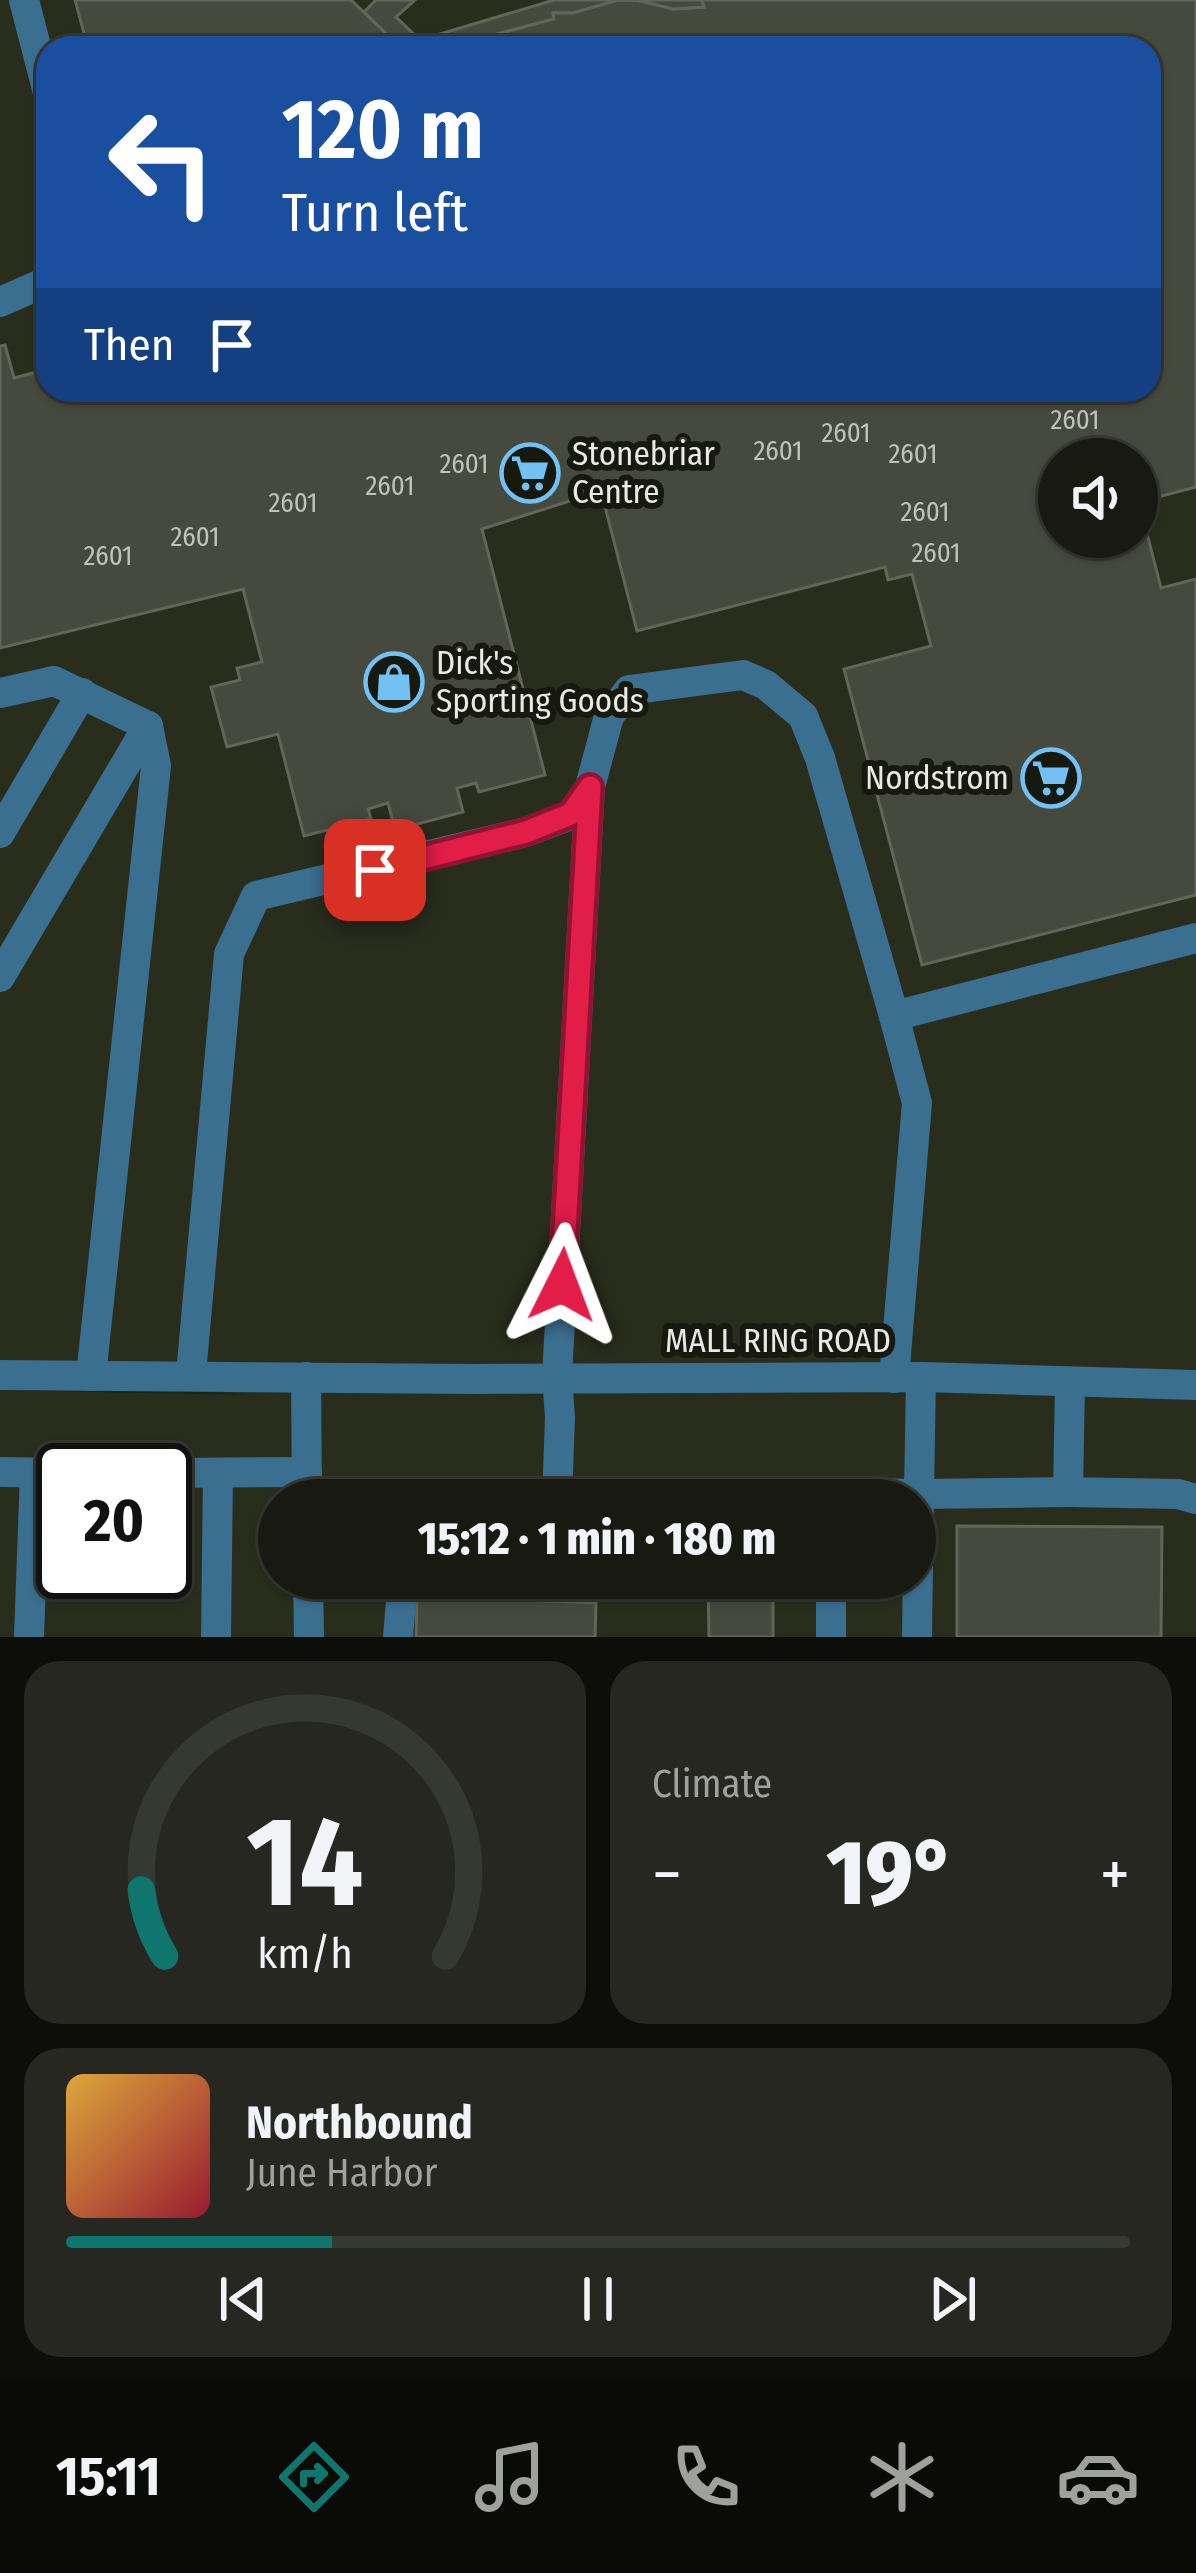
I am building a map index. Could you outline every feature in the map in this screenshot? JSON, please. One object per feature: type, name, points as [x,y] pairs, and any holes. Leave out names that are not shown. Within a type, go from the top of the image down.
[{"type":"street","points":[[24,0],[36,46]]},
{"type":"street","points":[[0,302],[36,287]]},
{"type":"street","points":[[557,1479],[557,1376],[590,787],[609,716],[629,690],[743,675],[766,685],[803,716],[820,758],[917,1103],[908,1377],[918,1479]]},
{"type":"street","points":[[0,693],[54,681],[148,726]]},
{"type":"street","points":[[0,833],[82,693]]},
{"type":"street","points":[[0,977],[148,726]]},
{"type":"street","points":[[91,1376],[156,766],[148,726]]},
{"type":"street","points":[[190,1374],[229,954],[256,896],[526,832],[571,814],[590,787]]},
{"type":"street","points":[[893,1016],[1196,938]]},
{"type":"street","name":"MALL RING ROAD","points":[[0,1375],[908,1377],[1196,1385]]},
{"type":"street","points":[[306,1377],[307,1479]]},
{"type":"street","points":[[1068,1492],[1070,1384]]},
{"type":"street","points":[[0,1472],[36,1473]]},
{"type":"street","points":[[192,1473],[259,1479]]},
{"type":"street","points":[[216,1637],[218,1473]]},
{"type":"street","points":[[936,1494],[1178,1494],[1196,1499]]},
{"type":"street","points":[[29,1637],[36,1580]]},
{"type":"street","points":[[308,1599],[309,1637]]},
{"type":"street","points":[[398,1637],[402,1599]]},
{"type":"street","points":[[831,1599],[831,1637]]},
{"type":"street","points":[[917,1637],[918,1599]]},
{"type":"shaded area","points":[[0,0],[1196,0],[1196,1637],[0,1637],[0,1390],[247,1395],[0,1370]]},
{"type":"building","points":[[75,0],[351,0],[389,36],[85,36]]},
{"type":"building","points":[[376,0],[415,0],[396,17],[416,36],[389,36],[364,12]]},
{"type":"building","points":[[554,0],[620,0],[573,13],[553,13],[554,19],[497,34],[433,36]]},
{"type":"building","name":"Stonebriar Centre","points":[[618,0],[647,1],[673,9],[704,7],[702,0],[1196,0],[1196,487],[1158,497],[1158,438],[1038,438],[1038,558],[1153,558],[1161,588],[1196,579],[1196,895],[922,965],[844,669],[931,646],[912,574],[888,580],[885,567],[637,631],[601,491],[482,529],[545,775],[479,792],[476,783],[457,788],[463,812],[395,830],[388,803],[368,809],[371,819],[304,836],[278,734],[227,747],[211,687],[240,680],[237,668],[262,662],[243,589],[0,648],[0,346],[5,345],[14,378],[36,372],[36,402],[1161,402],[1161,36],[497,36],[554,19],[553,13],[573,13]]},
{"type":"building","points":[[636,0],[702,0],[704,7],[673,9]]},
{"type":"building","points":[[957,1526],[1162,1527],[1161,1637],[957,1637]]},
{"type":"building","points":[[417,1599],[596,1603],[595,1637],[416,1637]]},
{"type":"building","points":[[708,1599],[773,1599],[773,1637],[709,1637]]},
{"type":"place","name":"Stonebriar Centre","points":[[530,473]]},
{"type":"place","name":"Dick's Sporting Goods","points":[[394,682]]},
{"type":"place","name":"Nordstrom","points":[[1051,778]]},
{"type":"route","points":[[375,870],[526,832],[571,814],[590,787],[562,1285]]}]
